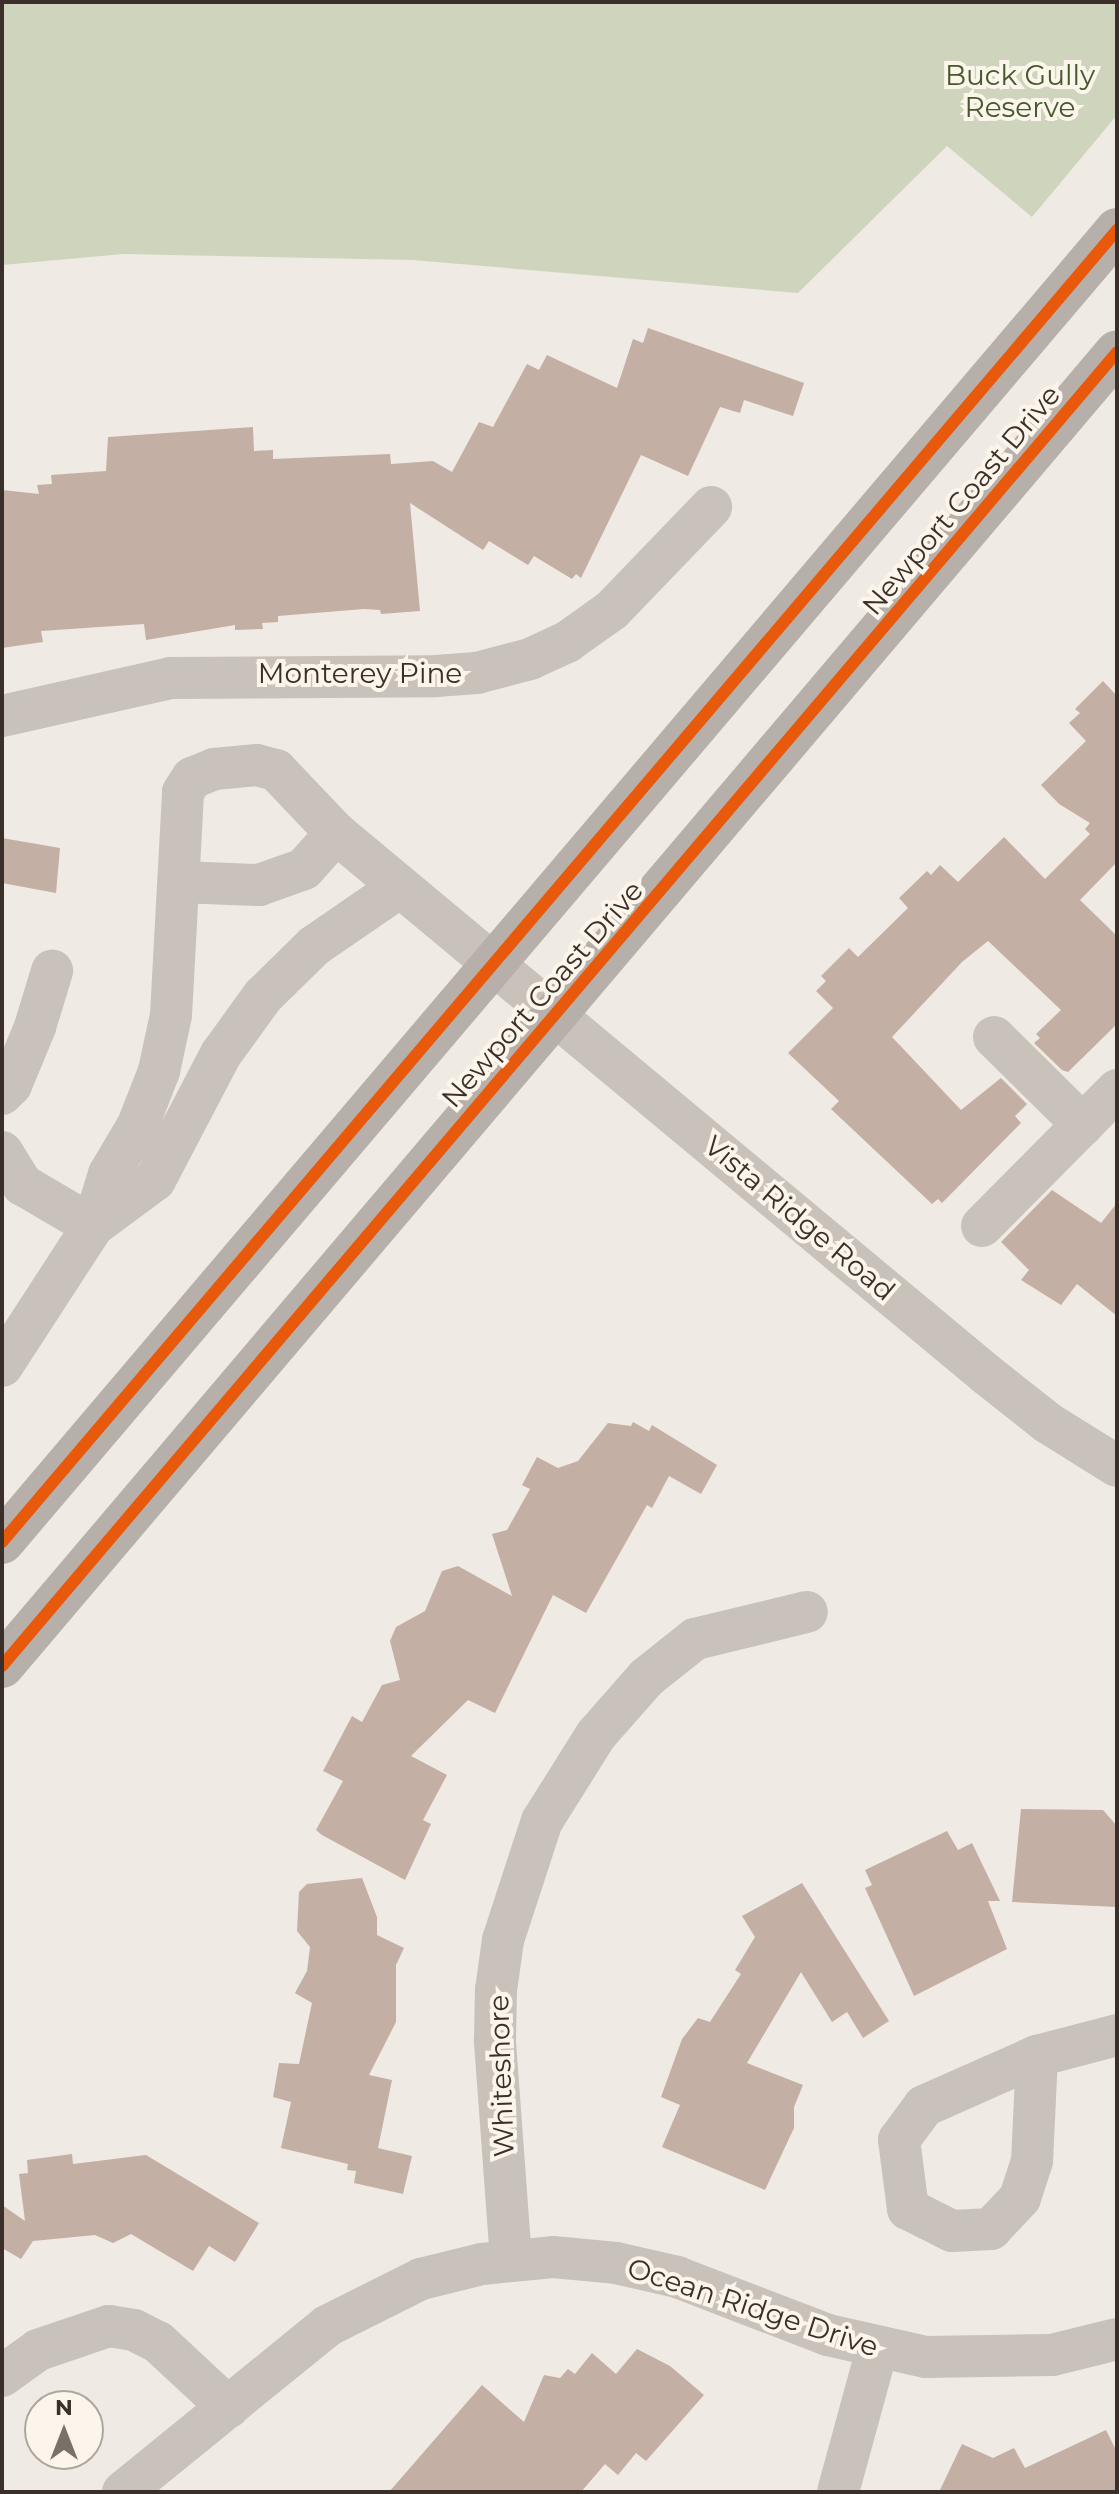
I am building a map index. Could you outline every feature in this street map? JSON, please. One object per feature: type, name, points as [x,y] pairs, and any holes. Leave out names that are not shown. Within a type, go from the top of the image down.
[{"type":"main road","name":"Newport Coast Drive","points":[[2,1542],[491,960],[1117,230]]},
{"type":"main road","name":"Newport Coast Drive","points":[[2,1666],[1117,352]]},
{"type":"street","name":"Monterey Pine","points":[[2,716],[170,678],[436,676],[477,673],[530,659],[567,642],[612,610],[711,507]]},
{"type":"street","points":[[2,1366],[93,1226],[109,1174],[138,1125],[159,1071],[171,1015],[183,792],[192,778],[214,769],[257,765],[276,770],[336,833],[304,869],[259,885],[179,882]]},
{"type":"street","name":"Vista Ridge Road","points":[[336,833],[558,1014],[986,1374],[1048,1423],[1117,1466]]},
{"type":"street","points":[[93,1226],[155,1180],[221,1054],[263,996],[314,946],[400,887]]},
{"type":"street","points":[[2,1094],[11,1085],[29,1042],[52,971]]},
{"type":"street","points":[[994,1037],[1083,1125]]},
{"type":"street","points":[[982,1226],[1117,1090]]},
{"type":"street","points":[[2,1152],[23,1185],[93,1226]]},
{"type":"street","name":"Whiteshore","points":[[511,2260],[495,2040],[496,1990],[503,1940],[542,1821],[596,1735],[646,1678],[695,1639],[807,1612]]},
{"type":"street","points":[[1037,2056],[1117,2035]]},
{"type":"street","name":"Ocean Ridge Drive","points":[[123,2492],[327,2326],[382,2295],[421,2279],[511,2260],[616,2263],[662,2274],[877,2349],[976,2360],[1052,2355],[1117,2339]]},
{"type":"street","points":[[2,2376],[38,2350],[109,2326],[134,2330],[158,2342],[228,2407]]},
{"type":"street","points":[[838,2492],[877,2349]]},
{"type":"green space","name":"Buck Gully Reserve","points":[[2,2],[1117,2],[1117,115],[1032,217],[947,146],[798,293],[413,260],[123,254],[2,265]]},
{"type":"building","points":[[648,328],[804,383],[793,416],[744,400],[740,413],[720,407],[688,476],[641,455],[581,578],[576,574],[572,579],[534,556],[528,565],[489,541],[483,550],[410,503],[420,611],[381,614],[380,610],[364,609],[278,616],[278,622],[262,623],[263,629],[235,630],[235,625],[146,640],[144,624],[41,631],[43,642],[2,648],[2,490],[39,494],[37,485],[52,484],[51,475],[106,471],[108,437],[253,427],[254,451],[273,450],[273,459],[390,454],[391,464],[433,461],[452,472],[479,422],[493,427],[527,364],[539,370],[547,355],[617,388],[633,339],[643,343]]},
{"type":"building","points":[[1103,681],[1117,696],[1117,862],[1080,900],[1117,936],[1117,1024],[1068,1072],[1062,1070],[1034,1043],[1040,1038],[1036,1034],[1061,1010],[988,941],[962,962],[892,1037],[961,1110],[1001,1078],[1027,1104],[1015,1116],[1021,1123],[942,1203],[938,1199],[932,1204],[831,1109],[839,1101],[788,1053],[833,1008],[816,991],[826,981],[821,976],[849,948],[858,957],[908,908],[899,898],[927,871],[931,875],[940,865],[958,882],[1004,837],[1045,879],[1090,834],[1085,829],[1090,823],[1059,804],[1041,785],[1086,741],[1069,723],[1080,713],[1075,709]]},
{"type":"building","points":[[2,838],[60,848],[56,893],[2,883]]},
{"type":"building","points":[[1052,1190],[1101,1223],[1117,1203],[1117,1316],[1077,1284],[1061,1305],[1021,1280],[1029,1270],[1001,1242]]},
{"type":"building","points":[[633,1422],[649,1431],[652,1425],[717,1465],[701,1494],[669,1476],[652,1508],[647,1505],[586,1613],[553,1595],[495,1713],[468,1700],[411,1756],[447,1775],[423,1820],[431,1824],[405,1880],[322,1835],[316,1830],[343,1781],[323,1771],[352,1716],[362,1722],[382,1685],[400,1680],[390,1641],[396,1627],[425,1611],[442,1571],[458,1566],[512,1596],[492,1534],[507,1530],[530,1489],[522,1485],[537,1457],[558,1468],[578,1461],[608,1423],[631,1426]]},
{"type":"building","points":[[1021,1809],[1103,1810],[1117,1826],[1117,1907],[1012,1902]]},
{"type":"building","points":[[947,1831],[958,1850],[972,1843],[1000,1901],[988,1901],[1007,1949],[914,1996],[865,1888],[872,1885],[865,1870]]},
{"type":"building","points":[[362,1878],[377,1917],[377,1935],[404,1948],[396,1965],[396,2022],[369,2075],[392,2080],[378,2148],[412,2156],[403,2194],[354,2183],[356,2171],[347,2170],[348,2164],[281,2148],[291,2102],[273,2097],[279,2063],[299,2064],[312,2003],[295,1993],[307,1971],[310,1947],[297,1931],[299,1892],[307,1884]]},
{"type":"building","points":[[802,1883],[889,2021],[863,2038],[847,2012],[832,2022],[801,1972],[747,2063],[803,2085],[794,2107],[794,2128],[765,2190],[662,2147],[680,2105],[661,2097],[682,2039],[698,2018],[710,2022],[741,1974],[735,1970],[755,1937],[742,1916]]},
{"type":"building","points":[[72,2154],[73,2164],[146,2155],[259,2223],[235,2262],[209,2246],[193,2271],[131,2234],[113,2243],[95,2235],[33,2241],[21,2259],[2,2248],[2,2205],[25,2221],[19,2174],[28,2173],[27,2160]]},
{"type":"building","points":[[637,2349],[670,2366],[704,2395],[646,2461],[636,2453],[618,2475],[605,2464],[581,2492],[389,2492],[482,2385],[524,2422],[544,2375],[560,2378],[568,2369],[575,2374],[592,2353],[616,2374]]},
{"type":"building","points":[[1106,2430],[1117,2452],[1117,2492],[939,2492],[962,2444],[993,2458],[1014,2448],[1025,2468]]},
{"type":"cycle path","points":[[2,1542],[1117,230]]},
{"type":"cycle path","points":[[2,1666],[1117,352]]}]
